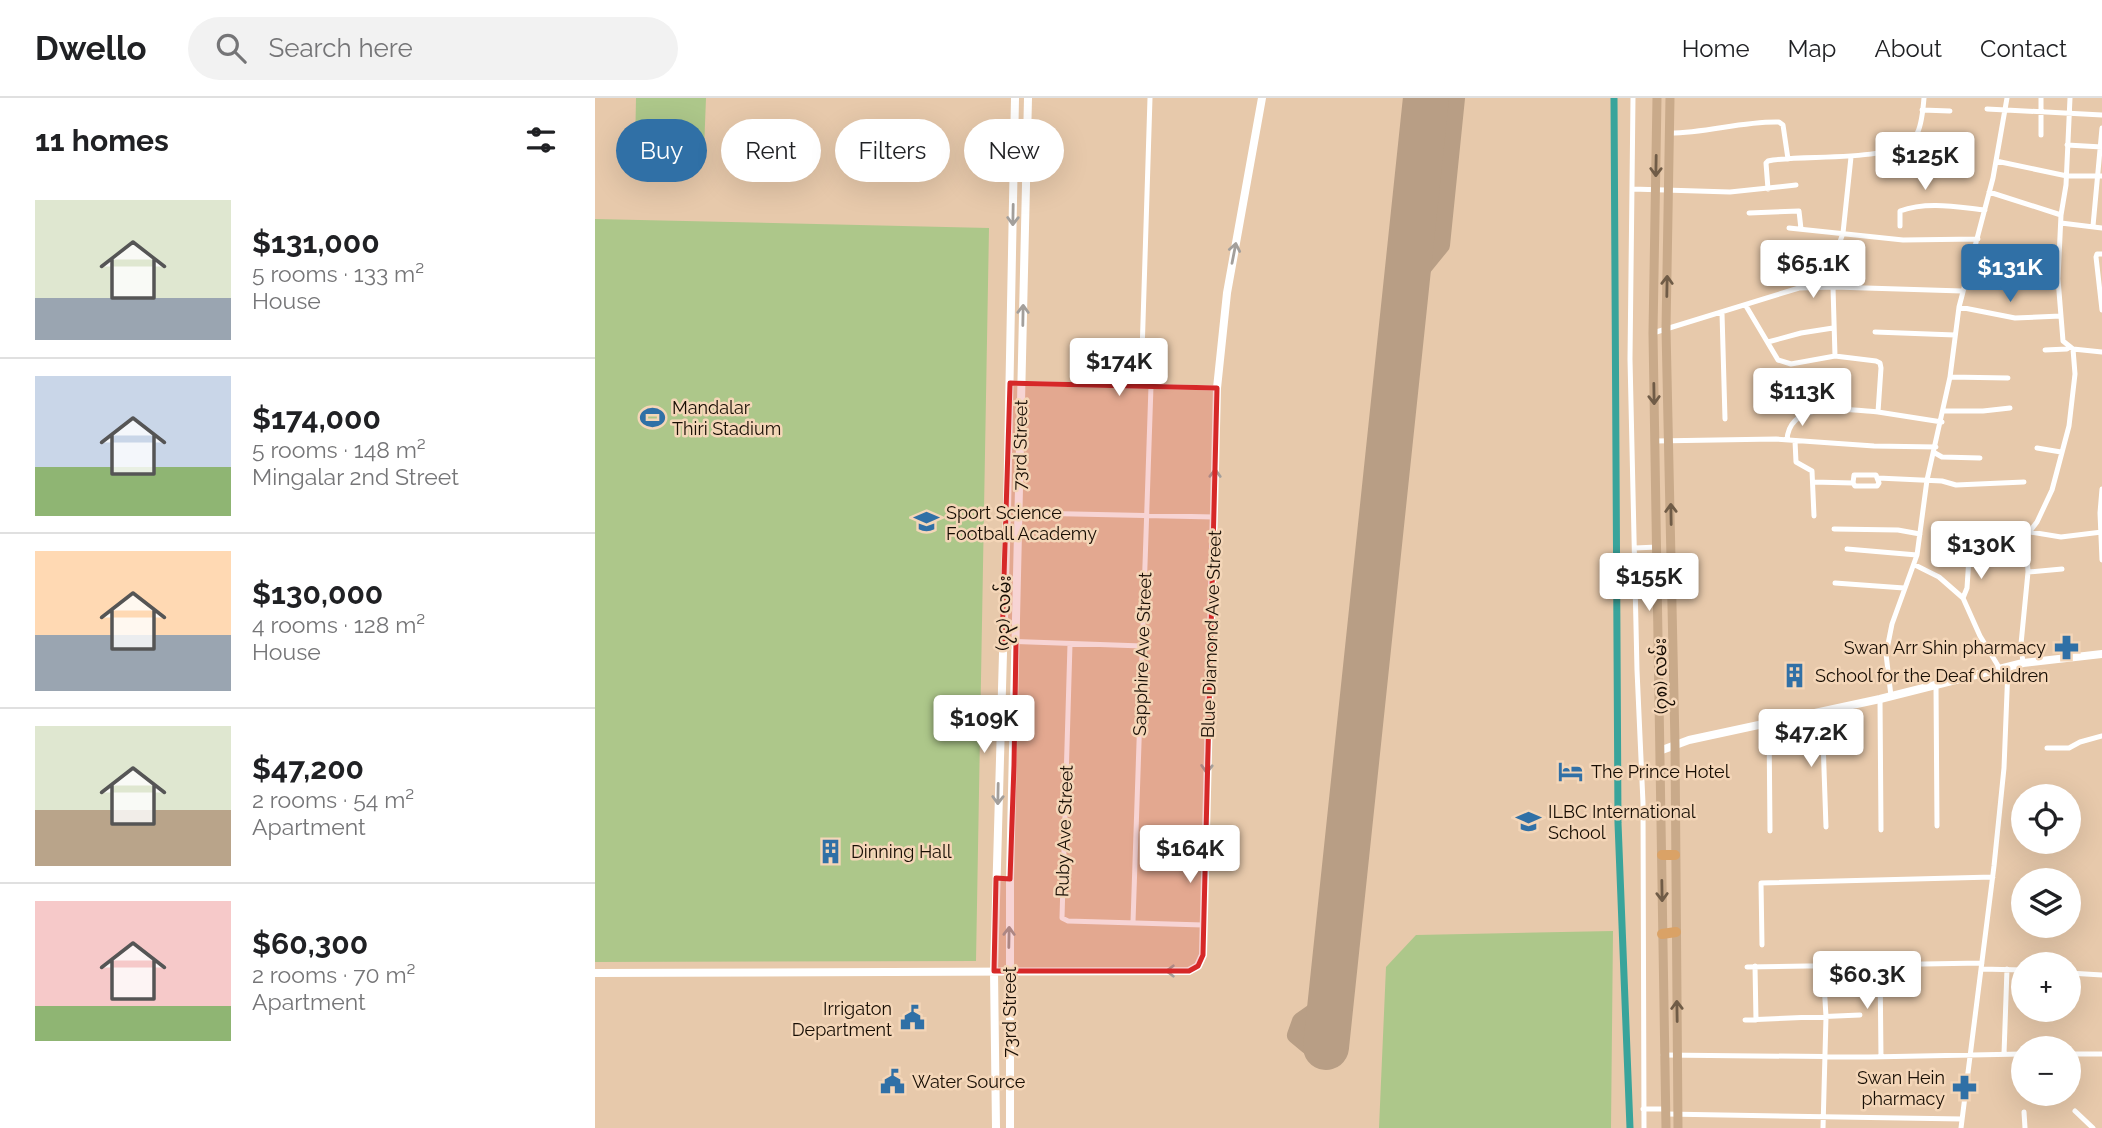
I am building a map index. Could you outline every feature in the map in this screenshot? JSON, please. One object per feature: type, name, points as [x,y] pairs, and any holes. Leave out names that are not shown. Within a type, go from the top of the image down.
[{"type":"highway","points":[[1662,855],[1675,855]]},
{"type":"highway","points":[[1663,933],[1676,932]]},
{"type":"main road","name":"(၇၃) လမ်း","points":[[996,1128],[993,971],[1010,383],[1015,98]]},
{"type":"main road","name":"73rd Street","points":[[1010,1128],[1010,879],[1028,98]]},
{"type":"main road","name":"Blue Diamond Ave Street","points":[[595,973],[1189,971],[1198,966],[1203,955],[1217,388],[1227,293],[1262,98]]},
{"type":"main road","name":"(၇၈) လမ်း","points":[[1657,98],[1653,333],[1662,750],[1663,1055],[1666,1128]]},
{"type":"main road","name":"(၇၈) လမ်း","points":[[1670,98],[1666,329],[1675,744],[1678,1128]]},
{"type":"main road","points":[[1662,750],[1675,744],[1880,699],[2022,663],[2102,654]]},
{"type":"main road","points":[[996,878],[1010,879]]},
{"type":"street","points":[[1141,386],[1150,98]]},
{"type":"street","points":[[1633,98],[1630,359],[1643,803],[1644,1128]]},
{"type":"street","points":[[1767,189],[1766,163],[1772,159],[1851,157],[1903,146],[1919,132],[1924,98]]},
{"type":"street","points":[[1891,696],[1886,654],[1892,624],[1915,565],[1927,481],[1950,377],[1962,291],[1985,210],[2007,98]]},
{"type":"street","points":[[2041,98],[2041,135]]},
{"type":"street","points":[[2022,663],[2028,572],[2026,536],[2052,490],[2072,406],[2075,374],[2071,348],[2063,341],[2057,279],[2061,215],[2067,176],[2070,98]]},
{"type":"street","points":[[1987,109],[2102,116]]},
{"type":"street","points":[[1922,110],[1950,111]]},
{"type":"street","points":[[1670,132],[1697,133],[1740,124],[1779,122],[1783,125],[1788,159]]},
{"type":"street","points":[[2093,226],[2099,206],[2102,128]]},
{"type":"street","points":[[2067,145],[2101,147]]},
{"type":"street","points":[[1835,356],[1833,287],[1836,253],[1843,233],[1851,157]]},
{"type":"street","points":[[1996,162],[2067,176],[2100,176]]},
{"type":"street","points":[[1632,189],[1730,192],[1796,185]]},
{"type":"street","points":[[1989,192],[2061,215]]},
{"type":"street","points":[[1900,226],[1900,211],[1911,207],[1944,205],[1985,210]]},
{"type":"street","points":[[1749,213],[1799,211],[1801,229]]},
{"type":"street","points":[[2061,223],[2102,228]]},
{"type":"street","points":[[1789,228],[1903,240],[1978,239]]},
{"type":"street","points":[[2102,254],[2097,254],[2096,257],[2102,310]]},
{"type":"street","points":[[1653,333],[1798,288],[1962,291]]},
{"type":"street","points":[[1746,306],[1778,360],[1785,364],[1835,356],[1880,363],[1878,412]]},
{"type":"street","points":[[1959,307],[2015,318],[2061,316]]},
{"type":"street","points":[[1722,313],[1725,419]]},
{"type":"street","points":[[1768,342],[1833,328]]},
{"type":"street","points":[[1875,332],[1955,335]]},
{"type":"street","points":[[2045,351],[2071,348],[2102,352]]},
{"type":"street","points":[[1950,377],[2008,378]]},
{"type":"street","points":[[1010,383],[1217,388]]},
{"type":"street","name":"Sapphire Ave Street","points":[[1133,922],[1151,386]]},
{"type":"street","points":[[1944,411],[2010,408]]},
{"type":"street","points":[[1787,440],[1787,429],[1792,421],[1801,415],[1839,409],[1942,422]]},
{"type":"street","points":[[1655,441],[1787,440],[1936,450],[1942,457],[1980,458]]},
{"type":"street","points":[[1795,441],[1796,462],[1810,468],[1814,516]]},
{"type":"street","points":[[2037,448],[2061,452]]},
{"type":"street","points":[[1853,483],[1854,475],[1876,475],[1878,478],[1892,477],[1956,485],[2024,482]]},
{"type":"street","points":[[1813,482],[1877,486],[1878,478]]},
{"type":"street","points":[[2102,489],[2102,560]]},
{"type":"street","points":[[1028,513],[1214,517]]},
{"type":"street","points":[[1834,529],[1920,534]]},
{"type":"street","points":[[2030,532],[2061,537],[2101,532]]},
{"type":"street","points":[[1635,548],[1657,547]]},
{"type":"street","points":[[1847,549],[1917,555]]},
{"type":"street","points":[[1950,557],[2026,552]]},
{"type":"street","points":[[1963,598],[1967,588],[1969,557]]},
{"type":"street","points":[[1915,565],[1939,578],[1963,598],[1980,636],[2004,668],[2004,768],[1972,1054],[1961,1128]]},
{"type":"street","points":[[2028,572],[2061,569]]},
{"type":"street","points":[[1835,583],[1905,588]]},
{"type":"street","points":[[1002,641],[1142,646]]},
{"type":"street","name":"Ruby Ave Street","points":[[1070,644],[1062,917],[1068,921],[1203,925]]},
{"type":"street","points":[[1936,685],[1937,825]]},
{"type":"street","points":[[1880,699],[1881,830]]},
{"type":"street","points":[[1822,710],[1826,827]]},
{"type":"street","points":[[1769,722],[1770,831]]},
{"type":"street","points":[[2047,748],[2070,748],[2080,742],[2102,736]]},
{"type":"street","points":[[1762,945],[1761,883],[1993,877]]},
{"type":"street","points":[[1823,965],[1826,1017],[1823,1128]]},
{"type":"street","points":[[1880,965],[1881,1057]]},
{"type":"street","points":[[1747,967],[1880,965],[1982,966],[2011,969]]},
{"type":"street","points":[[1755,966],[1756,1020]]},
{"type":"street","points":[[2004,1054],[2007,969]]},
{"type":"street","points":[[2081,974],[2102,975]]},
{"type":"street","points":[[1745,1020],[1860,1015]]},
{"type":"street","points":[[1663,1055],[1881,1057],[2011,1054]]},
{"type":"street","points":[[2081,1054],[2102,1054]]},
{"type":"street","points":[[1643,1109],[1678,1114],[1962,1119]]},
{"type":"street","points":[[2075,1111],[2093,1128]]},
{"type":"street","points":[[2024,1112],[2025,1128]]},
{"type":"highlighted area","points":[[1010,383],[1217,388],[1203,955],[1198,966],[1189,971],[994,971],[996,878],[1010,879],[1014,765],[1016,642],[1002,641]]},
{"type":"green space","points":[[636,98],[706,98],[705,119],[636,119]]},
{"type":"green space","points":[[595,219],[989,228],[976,961],[595,962]]},
{"type":"green space","points":[[1613,931],[1611,1128],[1379,1128],[1386,967],[1416,935]]},
{"type":"waterway","points":[[1614,98],[1618,823],[1630,1128]]},
{"type":"taxiway","points":[[1406,288],[1441,245],[1456,98]]},
{"type":"taxiway","points":[[1326,1047],[1308,1045],[1296,1035],[1301,1021],[1331,1000]]},
{"type":"runway","points":[[1326,1047],[1426,98]]},
{"type":"place","name":"Mandalar Thiri Stadium","points":[[652,417]]},
{"type":"place","name":"Sport Science Football Academy","points":[[926,522]]},
{"type":"place","name":"Swan Arr Shin pharmacy","points":[[2066,647]]},
{"type":"place","name":"School for the Deaf Children","points":[[1795,675]]},
{"type":"place","name":"The Prince Hotel","points":[[1571,771]]},
{"type":"place","name":"ILBC International School","points":[[1528,821]]},
{"type":"place","name":"Dinning Hall","points":[[831,851]]},
{"type":"place","name":"Irrigaton Department","points":[[912,1018]]},
{"type":"place","name":"Water Source","points":[[892,1081]]},
{"type":"place","name":"Swan Hein pharmacy","points":[[1965,1087]]}]
